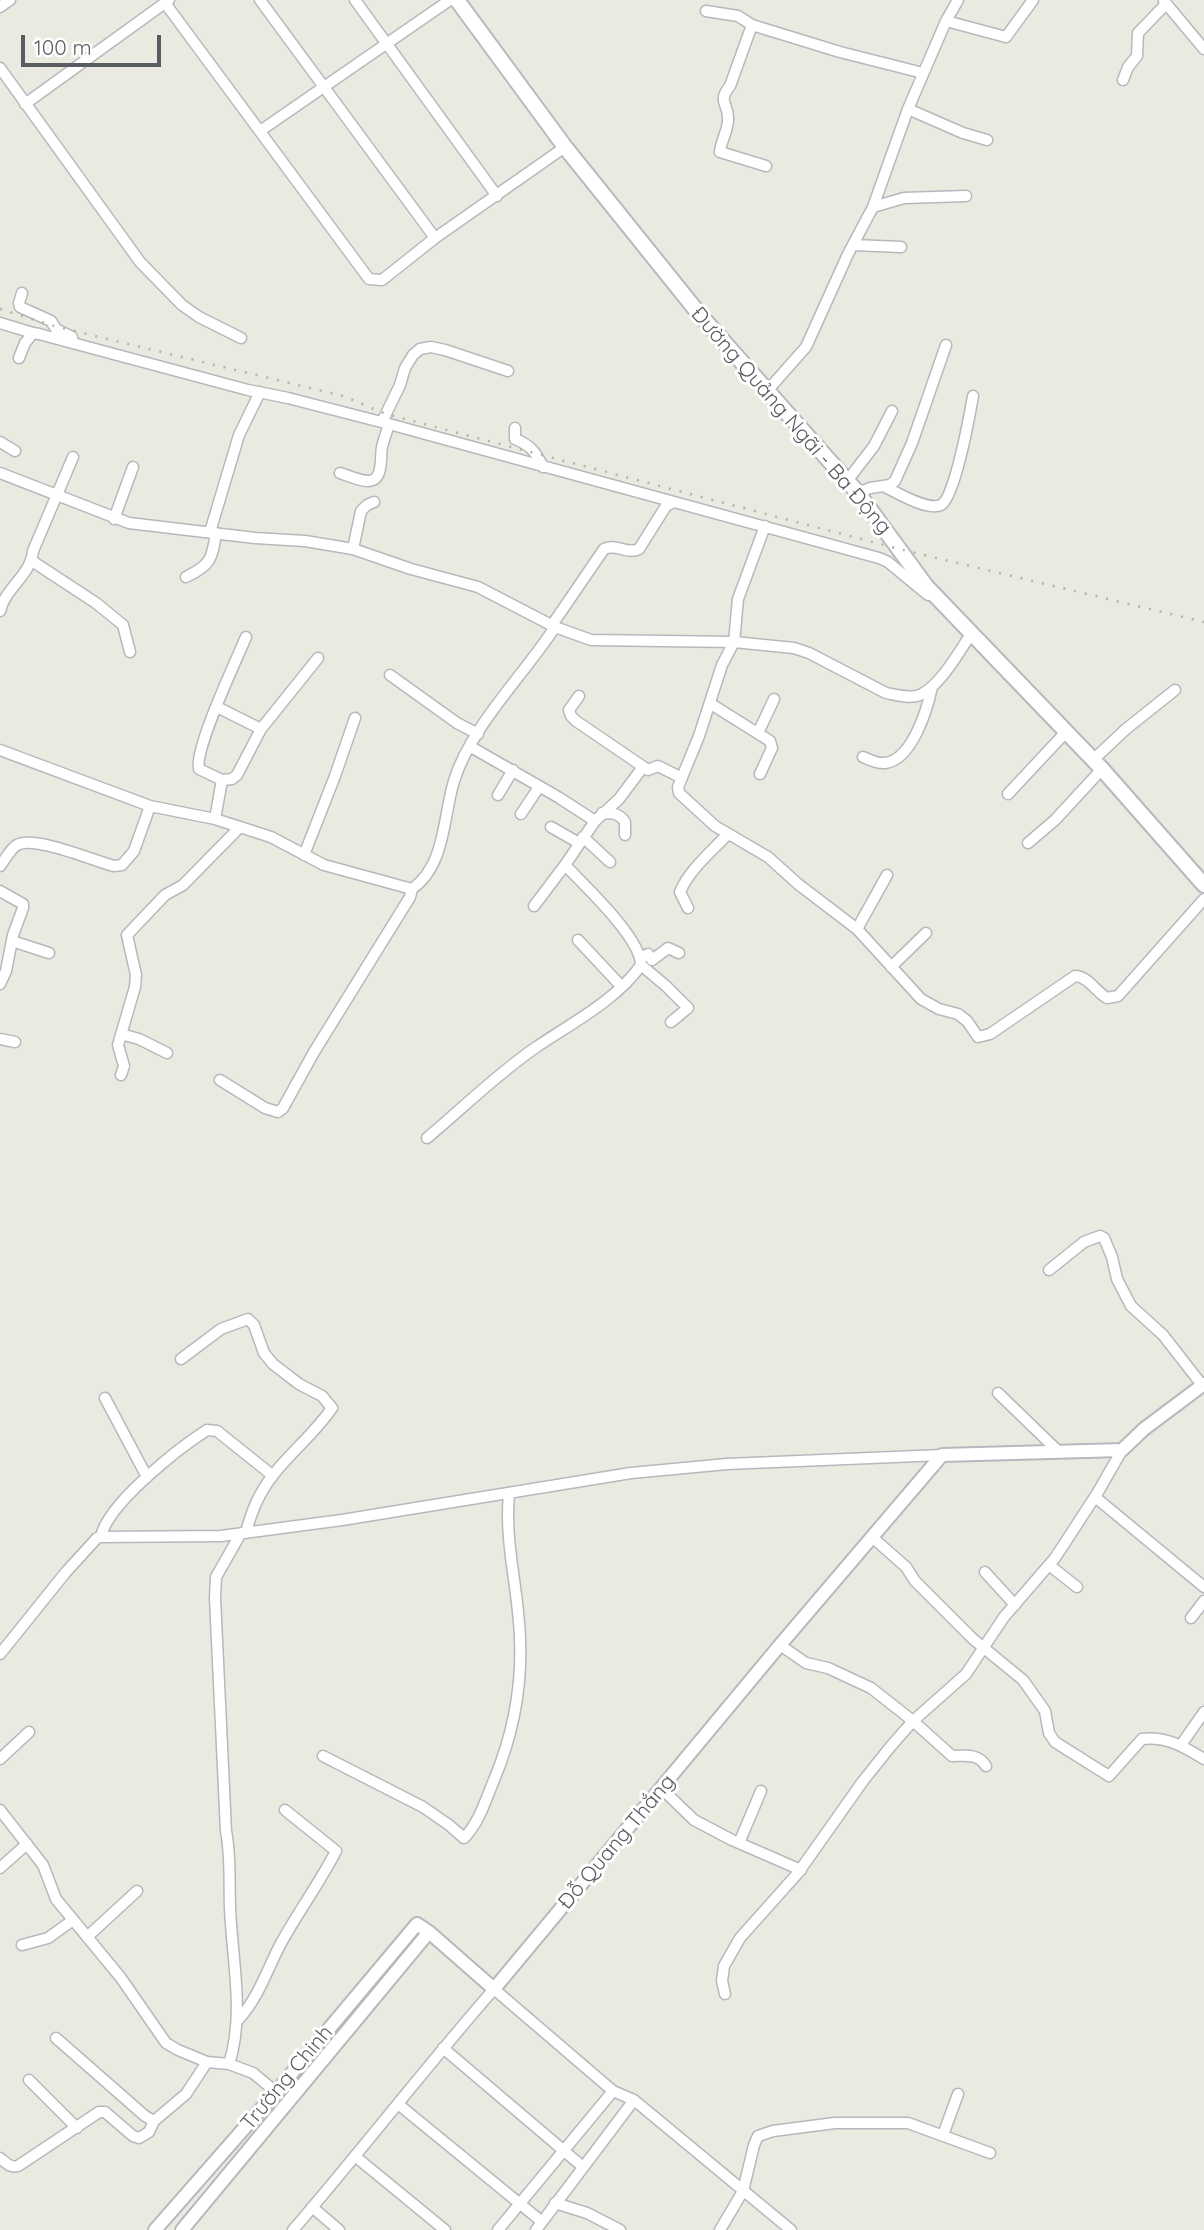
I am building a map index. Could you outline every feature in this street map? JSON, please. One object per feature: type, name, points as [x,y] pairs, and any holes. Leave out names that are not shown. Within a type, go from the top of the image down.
[{"type":"main road","name":"Đường Quảng Ngãi - Ba Động","points":[[457,0],[565,147],[700,316],[858,493],[926,586],[1098,765],[1204,885]]},
{"type":"street","points":[[0,7],[9,0]]},
{"type":"street","points":[[260,0],[435,238]]},
{"type":"street","points":[[355,0],[497,196]]},
{"type":"street","points":[[260,131],[450,0]]},
{"type":"street","points":[[767,391],[806,347],[873,207],[908,109],[946,20],[958,0]]},
{"type":"street","points":[[946,20],[1006,37],[1033,0]]},
{"type":"street","points":[[25,104],[167,2],[369,279],[382,279],[435,238],[565,147]]},
{"type":"street","points":[[1123,79],[1137,57],[1138,33],[1165,2],[1204,49]]},
{"type":"street","points":[[706,11],[738,16],[752,25],[840,52],[923,73]]},
{"type":"street","points":[[752,25],[730,86],[724,94],[723,102],[729,116],[720,152],[766,166]]},
{"type":"street","points":[[0,68],[140,262],[182,305],[199,317],[241,338]]},
{"type":"street","points":[[908,109],[962,133],[987,140]]},
{"type":"street","points":[[873,207],[904,198],[966,196]]},
{"type":"street","points":[[853,245],[901,247]]},
{"type":"street","points":[[22,293],[20,307],[51,321],[56,329],[72,337],[74,343]]},
{"type":"street","points":[[0,323],[385,423],[879,558],[888,562],[915,586],[947,605]]},
{"type":"street","points":[[19,358],[33,333]]},
{"type":"street","points":[[858,493],[895,481],[946,345]]},
{"type":"street","points":[[340,473],[371,481],[376,479],[379,474],[385,423],[405,368],[420,349],[431,347],[458,353],[508,371]]},
{"type":"street","points":[[187,577],[208,565],[213,553],[213,533],[239,435],[260,392]]},
{"type":"street","points":[[885,486],[931,507],[946,501],[957,472],[973,396]]},
{"type":"street","points":[[847,481],[874,446],[892,411]]},
{"type":"street","points":[[516,428],[515,439],[530,446],[543,467]]},
{"type":"street","points":[[0,442],[15,451]]},
{"type":"street","points":[[0,611],[5,597],[32,562],[33,551],[73,457]]},
{"type":"street","points":[[114,519],[133,467]]},
{"type":"street","points":[[0,473],[129,523],[255,538],[305,541],[353,549],[411,569],[478,587],[553,626],[591,640],[768,644],[801,650],[886,693],[918,696],[932,687]]},
{"type":"street","points":[[353,549],[361,511],[374,502]]},
{"type":"street","points":[[219,1080],[265,1108],[278,1112],[283,1108],[314,1052],[410,897],[412,889],[421,883],[434,860],[448,814],[454,782],[478,734],[604,549],[639,549],[661,512],[674,502]]},
{"type":"street","points":[[765,526],[738,599],[734,642],[722,665],[711,704],[677,787],[679,793],[697,811],[727,835],[768,858],[857,929],[921,999],[939,1009],[958,1014],[967,1021],[978,1037],[983,1037],[1075,976],[1086,979],[1107,998],[1118,996],[1204,899]]},
{"type":"street","points":[[32,562],[96,603],[123,625],[130,652]]},
{"type":"street","points":[[863,757],[885,763],[902,755],[923,719],[932,687],[971,634]]},
{"type":"street","points":[[246,637],[205,737],[198,765],[199,769],[222,779],[232,779],[237,775],[261,729],[318,658]]},
{"type":"street","points":[[390,675],[457,723],[478,734]]},
{"type":"street","points":[[1028,843],[1047,827],[1126,729],[1175,690]]},
{"type":"street","points":[[579,696],[569,710],[571,716],[648,770],[658,766],[680,777]]},
{"type":"street","points":[[758,733],[774,699]]},
{"type":"street","points":[[711,704],[772,744],[760,774]]},
{"type":"street","points":[[217,708],[261,729]]},
{"type":"street","points":[[304,855],[355,718]]},
{"type":"street","points":[[1007,794],[1066,732]]},
{"type":"street","points":[[471,747],[539,787],[598,817],[614,813],[625,822],[625,835]]},
{"type":"street","points":[[0,750],[150,806],[215,819],[271,836],[332,867],[412,889]]},
{"type":"street","points":[[534,906],[598,817],[618,799],[643,767]]},
{"type":"street","points":[[498,795],[513,770]]},
{"type":"street","points":[[215,819],[222,779]]},
{"type":"street","points":[[521,814],[539,787]]},
{"type":"street","points":[[0,866],[14,847],[27,842],[59,848],[114,866],[121,865],[134,851],[150,806]]},
{"type":"street","points":[[551,827],[581,840],[610,862]]},
{"type":"street","points":[[121,1075],[123,1061],[118,1045],[136,975],[127,935],[165,895],[183,885],[239,828]]},
{"type":"street","points":[[688,908],[680,892],[682,886],[727,835]]},
{"type":"street","points":[[565,865],[603,903],[630,938],[641,962],[688,1008],[671,1022]]},
{"type":"street","points":[[857,929],[887,875]]},
{"type":"street","points":[[0,891],[23,904],[23,912],[0,984]]},
{"type":"street","points":[[891,967],[926,933]]},
{"type":"street","points":[[578,940],[621,986]]},
{"type":"street","points":[[12,941],[49,953]]},
{"type":"street","points":[[427,1138],[500,1074],[607,999],[648,954],[652,960],[668,948],[679,953]]},
{"type":"street","points":[[121,1034],[139,1039],[167,1053]]},
{"type":"street","points":[[0,1040],[15,1042]]},
{"type":"street","points":[[725,1994],[722,1981],[724,1966],[740,1938],[801,1870],[863,1781],[913,1721],[966,1674],[1004,1617],[1049,1565],[1095,1497],[1122,1450],[1144,1429],[1203,1384],[1163,1335],[1131,1306],[1118,1279],[1104,1238],[1100,1236],[1084,1242],[1049,1270]]},
{"type":"street","points":[[181,1359],[221,1329],[248,1319],[254,1325],[264,1353],[273,1364],[293,1380],[322,1396],[332,1408],[323,1422],[272,1475],[252,1510],[243,1533],[216,1577],[226,1831],[230,1853],[230,1906],[238,2020],[229,2064]]},
{"type":"street","points":[[998,1393],[1059,1452]]},
{"type":"street","points":[[105,1398],[147,1477]]},
{"type":"street","points":[[101,1536],[107,1521],[147,1477],[207,1430],[212,1430],[236,1445],[272,1475]]},
{"type":"street","points":[[0,1654],[66,1572],[101,1536],[221,1536],[509,1494],[631,1473],[727,1464],[1122,1450]]},
{"type":"street","name":"Đỗ Quang Thắng","points":[[293,2230],[780,1645],[942,1455]]},
{"type":"street","points":[[323,1756],[423,1807],[464,1838],[468,1834],[482,1809],[504,1756],[521,1679],[518,1611],[506,1521],[509,1494]]},
{"type":"street","points":[[1095,1497],[1204,1587]]},
{"type":"street","points":[[872,1537],[906,1567],[915,1581],[973,1639],[1023,1680],[1045,1711],[1049,1733],[1055,1742],[1109,1776],[1143,1739],[1154,1737],[1181,1745],[1204,1759]]},
{"type":"street","points":[[1049,1565],[1077,1587]]},
{"type":"street","points":[[985,1572],[1015,1605]]},
{"type":"street","points":[[1192,1618],[1204,1601]]},
{"type":"street","points":[[780,1645],[806,1662],[828,1668],[871,1688],[952,1756],[972,1755],[982,1760],[986,1766]]},
{"type":"street","points":[[1181,1745],[1204,1712]]},
{"type":"street","points":[[0,1759],[29,1732]]},
{"type":"street","points":[[661,1788],[694,1820],[801,1870]]},
{"type":"street","points":[[739,1843],[761,1791]]},
{"type":"street","points":[[0,1810],[43,1865],[56,1899],[121,1978],[166,2043],[207,2062],[229,2064],[253,2073],[276,2092]]},
{"type":"street","points":[[238,2020],[250,2008],[280,1945],[336,1851],[285,1810]]},
{"type":"street","points":[[0,1868],[27,1844]]},
{"type":"street","points":[[87,1937],[137,1891]]},
{"type":"street","points":[[22,1945],[48,1938],[73,1920]]},
{"type":"street","name":"Trường Chinh","points":[[155,2230],[276,2092],[417,1924],[429,1932],[182,2230]]},
{"type":"street","points":[[429,1932],[613,2091],[634,2101],[791,2230]]},
{"type":"street","points":[[56,2038],[154,2121]]},
{"type":"street","points":[[443,2048],[583,2166]]},
{"type":"street","points":[[0,2158],[8,2165],[18,2166],[94,2115],[105,2112],[139,2138],[149,2132],[154,2121],[186,2094],[207,2062]]},
{"type":"street","points":[[29,2080],[77,2128]]},
{"type":"street","points":[[498,2230],[613,2091]]},
{"type":"street","points":[[943,2135],[958,2094]]},
{"type":"street","points":[[398,2104],[520,2203],[539,2225],[634,2101]]},
{"type":"street","points":[[720,2230],[743,2190],[758,2136],[773,2131],[835,2123],[908,2123],[989,2153]]},
{"type":"street","points":[[356,2157],[445,2230]]},
{"type":"street","points":[[555,2203],[587,2213],[620,2230]]},
{"type":"street","points":[[312,2207],[339,2230]]},
{"type":"railway","points":[[0,309],[54,326],[343,396],[386,414],[899,549],[1204,622]]}]
